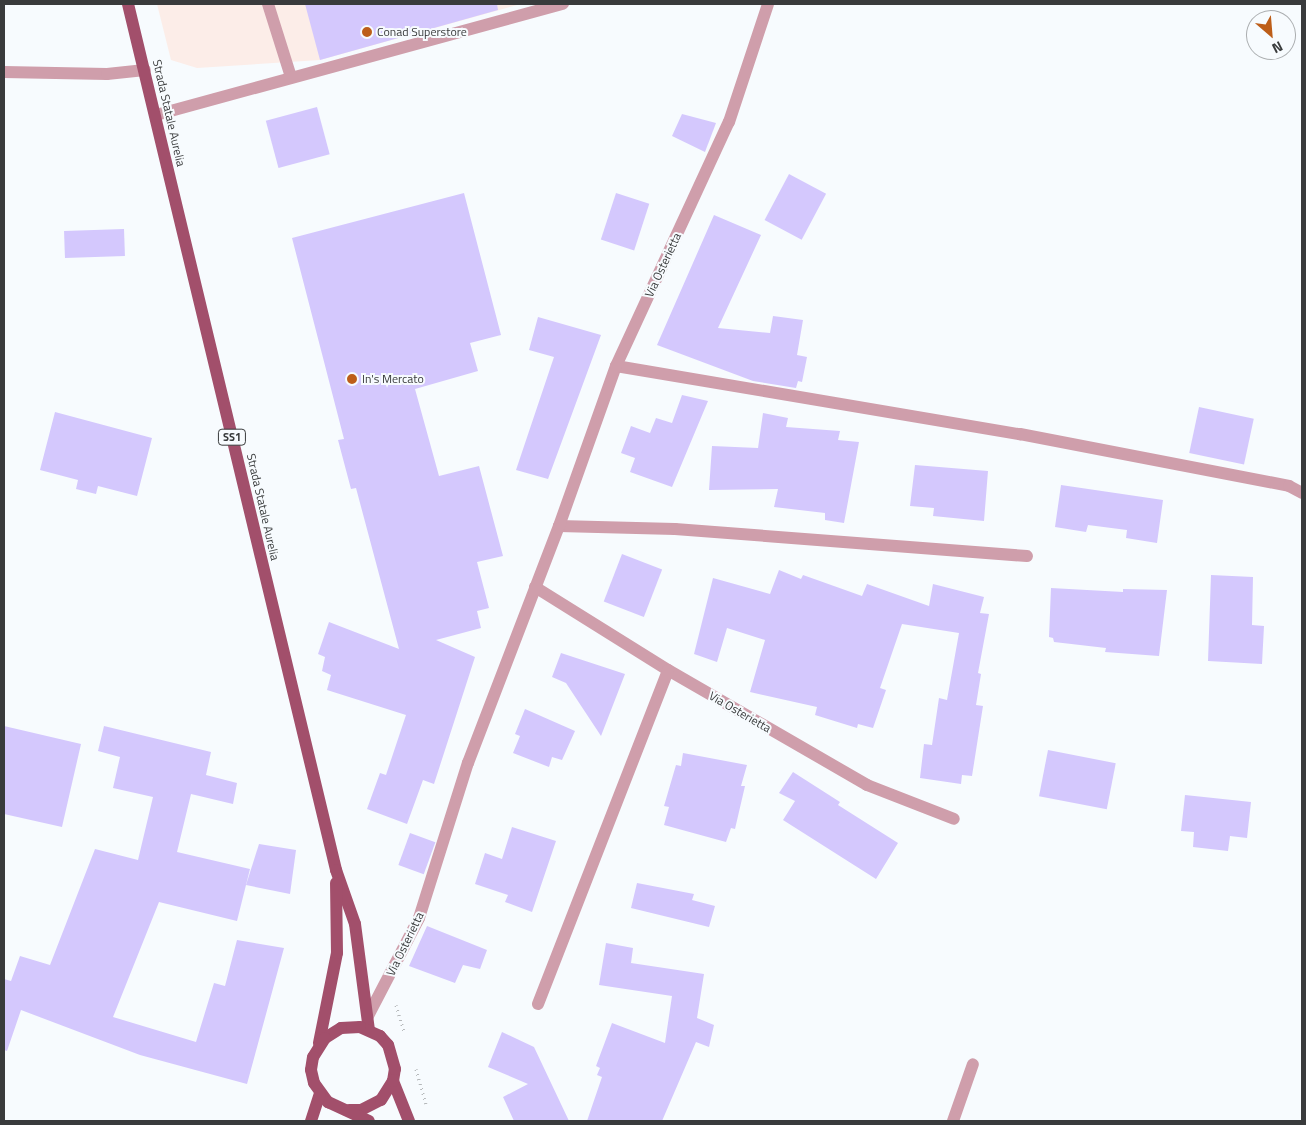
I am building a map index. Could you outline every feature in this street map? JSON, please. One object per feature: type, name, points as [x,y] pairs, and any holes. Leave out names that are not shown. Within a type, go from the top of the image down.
[{"type":"main road","name":"Strada Statale Aurelia","points":[[128,4],[336,870]]},
{"type":"main road","points":[[336,870],[355,924],[369,1030]]},
{"type":"main road","points":[[336,870],[337,953],[319,1045],[311,1070],[320,1094],[338,1108],[349,1110],[369,1121]]},
{"type":"main road","points":[[319,1045],[341,1028],[369,1030],[384,1041],[394,1057],[394,1081],[409,1121]]},
{"type":"main road","points":[[349,1110],[372,1106],[381,1100],[394,1081]]},
{"type":"main road","points":[[310,1121],[320,1094]]},
{"type":"street","points":[[268,4],[291,77]]},
{"type":"street","points":[[156,115],[563,4]]},
{"type":"street","name":"Via Osterietta","points":[[368,1016],[419,918],[468,763],[559,526],[616,366],[729,122],[768,4]]},
{"type":"street","points":[[4,72],[107,74],[145,70]]},
{"type":"street","points":[[616,366],[1030,436],[1289,486],[1302,493]]},
{"type":"street","points":[[559,526],[675,529],[1027,556]]},
{"type":"street","name":"Via Osterietta","points":[[535,587],[668,670],[867,785],[954,819]]},
{"type":"street","points":[[538,1004],[668,670]]},
{"type":"street","points":[[953,1121],[973,1064]]},
{"type":"shaded area","points":[[157,4],[521,4],[320,60],[197,68],[171,60]]},
{"type":"building","name":"Conad Superstore","points":[[305,4],[497,4],[498,10],[320,60]]},
{"type":"building","points":[[317,107],[330,154],[278,168],[266,121]]},
{"type":"building","points":[[682,114],[716,123],[705,152],[672,136]]},
{"type":"building","points":[[789,174],[826,194],[802,240],[765,220]]},
{"type":"building","points":[[464,193],[501,335],[470,343],[478,371],[415,389],[439,476],[479,466],[503,556],[477,562],[489,608],[477,611],[481,628],[436,640],[475,657],[434,784],[423,780],[407,824],[367,809],[380,773],[386,775],[406,715],[327,690],[331,675],[322,671],[325,657],[318,654],[329,622],[399,649],[356,488],[351,489],[338,440],[344,439],[292,238]]},
{"type":"building","points":[[616,193],[649,204],[634,250],[601,240]]},
{"type":"building","points":[[714,215],[761,235],[718,328],[770,333],[773,316],[803,320],[797,355],[807,357],[802,382],[798,381],[796,388],[753,381],[657,345]]},
{"type":"building","points":[[124,229],[125,256],[65,258],[64,231]]},
{"type":"building","points":[[538,317],[601,335],[548,479],[516,470],[554,357],[529,350]]},
{"type":"building","points":[[682,395],[708,401],[672,487],[630,472],[635,458],[621,453],[631,426],[650,433],[656,418],[672,423]]},
{"type":"building","points":[[1199,407],[1254,419],[1244,465],[1189,453]]},
{"type":"building","points":[[55,412],[152,438],[137,496],[98,486],[96,494],[76,489],[78,480],[40,470]]},
{"type":"building","points":[[763,413],[788,418],[786,427],[840,431],[838,440],[859,442],[844,523],[825,520],[825,513],[774,507],[778,489],[709,490],[712,446],[758,448]]},
{"type":"building","points":[[915,465],[988,471],[984,521],[933,516],[934,508],[910,506]]},
{"type":"building","points":[[1061,485],[1163,500],[1157,543],[1126,538],[1127,530],[1088,525],[1086,532],[1055,527]]},
{"type":"building","points":[[622,554],[662,569],[644,617],[604,602]]},
{"type":"building","points":[[779,570],[801,579],[803,575],[862,596],[867,584],[929,606],[933,584],[984,597],[980,613],[989,614],[978,673],[981,674],[976,705],[983,706],[972,776],[962,775],[961,784],[920,778],[924,744],[932,745],[939,698],[947,700],[959,633],[902,624],[880,688],[886,690],[873,728],[858,724],[857,728],[815,715],[817,707],[750,692],[765,640],[727,628],[717,662],[694,654],[713,578],[770,594]]},
{"type":"building","points":[[1211,575],[1253,577],[1252,625],[1264,626],[1262,664],[1208,661]]},
{"type":"building","points":[[1051,588],[1123,592],[1123,589],[1167,590],[1159,656],[1105,652],[1106,648],[1054,642],[1053,638],[1049,637]]},
{"type":"building","points":[[561,653],[625,674],[601,736],[566,683],[552,677]]},
{"type":"building","points":[[525,709],[575,731],[562,760],[552,757],[549,767],[513,753],[520,736],[515,734]]},
{"type":"building","points":[[4,726],[81,744],[62,827],[4,814]]},
{"type":"building","points":[[104,726],[211,752],[206,775],[237,783],[233,804],[191,794],[177,852],[250,869],[237,921],[159,902],[113,1017],[196,1042],[214,983],[225,986],[237,940],[284,948],[247,1084],[140,1055],[21,1010],[7,1051],[4,1050],[4,979],[11,981],[20,956],[50,965],[95,849],[138,860],[153,797],[113,788],[120,757],[98,751]]},
{"type":"building","points":[[1048,750],[1116,763],[1107,809],[1039,796]]},
{"type":"building","points":[[683,753],[747,765],[741,786],[745,786],[735,829],[731,828],[726,842],[664,825],[669,807],[664,806],[676,765],[681,766]]},
{"type":"building","points":[[793,772],[840,802],[838,805],[898,843],[876,879],[783,820],[795,801],[779,793]]},
{"type":"building","points":[[1185,795],[1251,802],[1247,838],[1230,836],[1228,851],[1193,847],[1194,832],[1181,831]]},
{"type":"building","points":[[512,827],[556,841],[532,912],[505,902],[508,895],[475,884],[485,853],[502,859]]},
{"type":"building","points":[[410,833],[435,842],[424,874],[398,865]]},
{"type":"building","points":[[259,844],[296,850],[290,894],[246,885]]},
{"type":"building","points":[[637,883],[694,894],[692,900],[715,906],[709,927],[631,908]]},
{"type":"building","points":[[427,926],[487,950],[480,969],[463,965],[455,983],[409,966]]},
{"type":"building","points":[[606,943],[633,948],[631,963],[704,974],[697,1018],[714,1025],[709,1047],[696,1042],[662,1121],[587,1121],[602,1077],[597,1075],[600,1068],[596,1066],[612,1023],[665,1043],[672,996],[599,985]]},
{"type":"building","points":[[502,1032],[534,1047],[569,1121],[514,1121],[503,1097],[528,1084],[488,1067]]},
{"type":"place","name":"Conad Superstore","points":[[367,32]]},
{"type":"place","name":"In's Mercato","points":[[352,379]]}]
